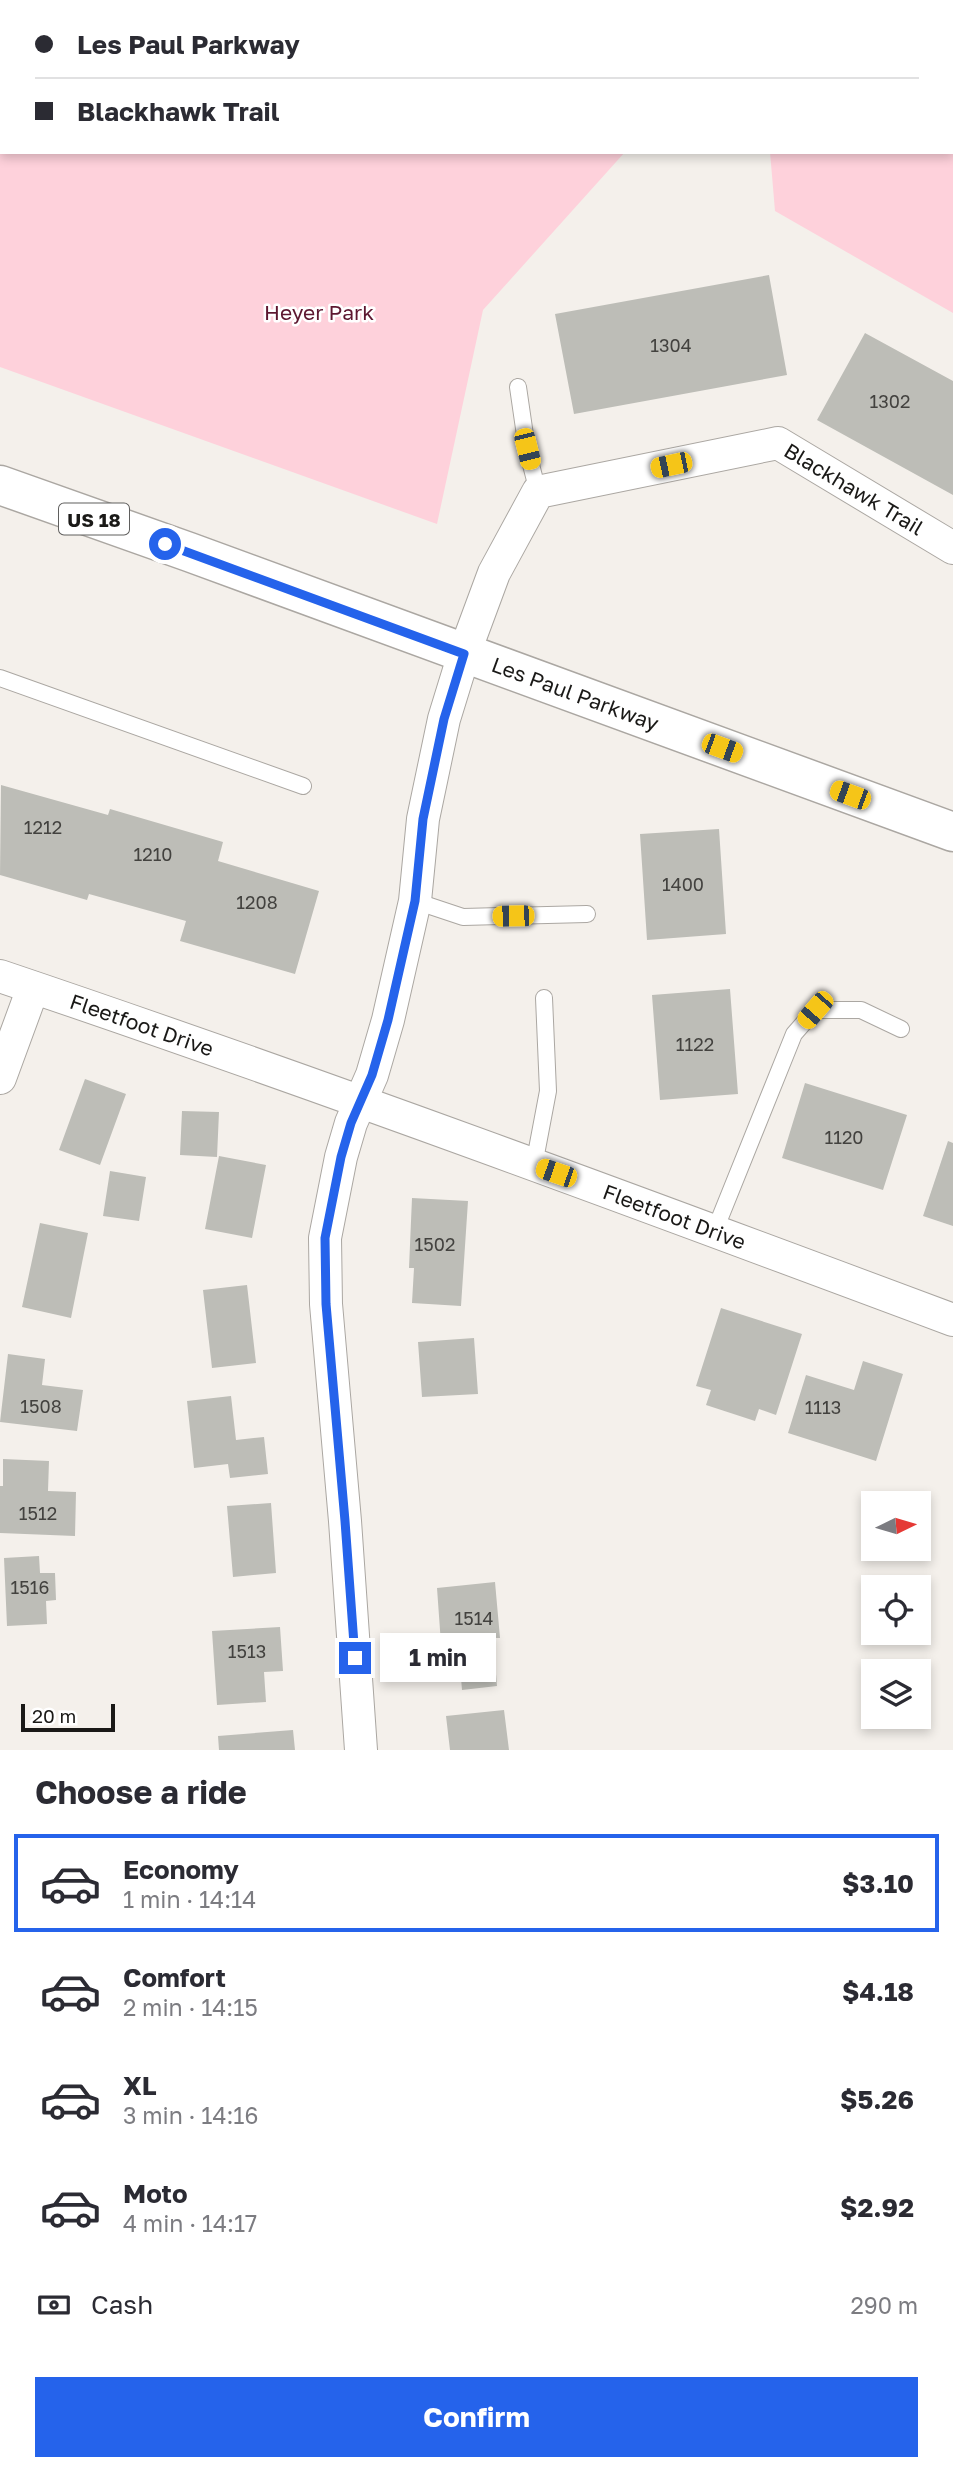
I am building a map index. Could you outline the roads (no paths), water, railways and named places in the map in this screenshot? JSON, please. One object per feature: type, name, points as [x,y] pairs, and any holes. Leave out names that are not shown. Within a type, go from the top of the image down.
[{"type":"main road","name":"Les Paul Parkway","points":[[0,485],[953,832]]},
{"type":"street","name":"Blackhawk Trail","points":[[538,492],[778,443],[953,548]]},
{"type":"street","points":[[361,1750],[326,1304],[325,1238],[341,1157],[351,1123],[372,1075],[388,1020],[415,901],[423,819],[444,719],[464,654],[494,573],[538,492]]},
{"type":"street","name":"Fleetfoot Drive","points":[[0,976],[362,1101],[953,1320]]},
{"type":"street","points":[[0,1078],[33,988]]},
{"type":"lane","points":[[518,387],[527,449],[538,492]]},
{"type":"lane","points":[[0,678],[303,786]]},
{"type":"lane","points":[[415,901],[463,917],[587,914]]},
{"type":"lane","points":[[534,1165],[548,1091],[544,998]]},
{"type":"lane","points":[[715,1230],[794,1034],[815,1010],[861,1010],[901,1028]]},
{"type":"park label","name":"Heyer Park","points":[[319,312]]}]
